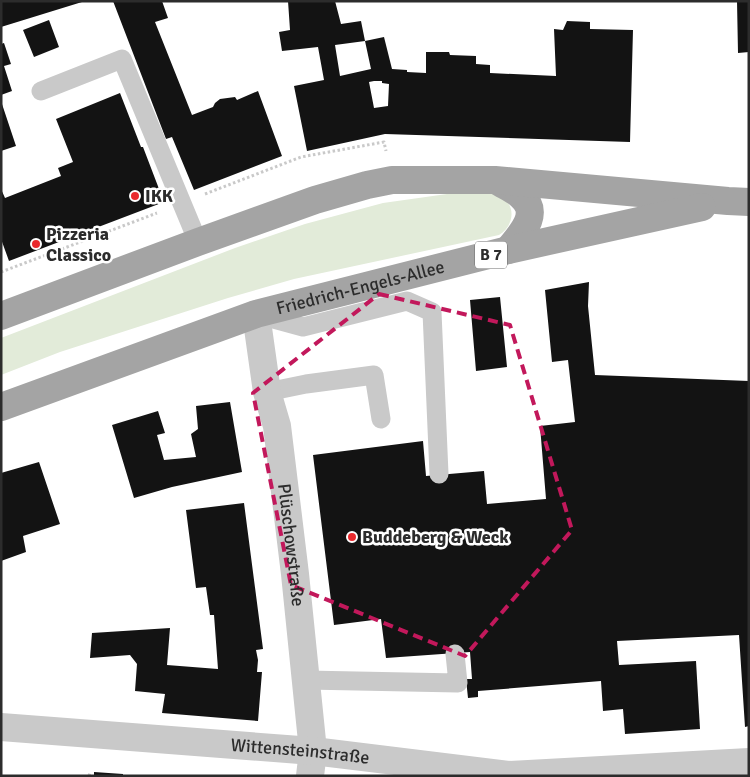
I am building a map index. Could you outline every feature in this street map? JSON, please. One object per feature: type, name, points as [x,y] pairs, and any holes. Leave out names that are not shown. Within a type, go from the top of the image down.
[{"type":"main road","name":"Friedrich-Engels-Allee","points":[[3,309],[315,200],[392,180],[494,180],[738,201]]},
{"type":"main road","points":[[494,180],[521,195],[529,205],[530,218],[524,230],[508,250]]},
{"type":"main road","name":"Friedrich-Engels-Allee","points":[[1,407],[256,314],[508,250],[738,201]]},
{"type":"street","name":"Plüschowstraße","points":[[256,314],[268,392],[277,426],[294,564],[306,680],[312,764]]},
{"type":"street","name":"Wittensteinstraße","points":[[1,727],[312,764],[510,776],[749,762]]},
{"type":"lane","points":[[41,90],[122,59],[198,242]]},
{"type":"lane","points":[[256,314],[303,327],[408,301],[432,312],[439,474]]},
{"type":"lane","points":[[268,392],[306,384],[374,375],[381,420]]},
{"type":"lane","points":[[306,680],[458,683],[455,654]]},
{"type":"highlighted area","points":[[379,294],[510,325],[572,530],[465,656],[291,585],[253,393]]},
{"type":"green space","points":[[484,192],[500,196],[509,205],[511,210],[512,216],[508,226],[499,235],[294,279],[228,298],[60,352],[1,375],[1,338],[235,248],[305,224],[383,203],[447,194]]},
{"type":"building","points":[[1,1],[82,1],[82,2],[1,27]]},
{"type":"building","points":[[113,1],[162,1],[168,18],[155,22],[192,115],[213,107],[220,99],[235,97],[237,100],[258,91],[282,156],[194,190],[172,137],[166,139]]},
{"type":"building","points":[[288,1],[335,1],[341,24],[361,21],[365,41],[384,37],[392,69],[426,73],[426,52],[449,52],[450,55],[476,56],[476,64],[490,65],[490,73],[556,76],[554,29],[563,30],[567,21],[590,22],[590,29],[633,30],[630,142],[385,134],[307,151],[294,86],[324,80],[318,47],[282,51],[279,32],[290,30]],"holes":[[[365,41],[371,69],[340,76],[335,45]],[[382,81],[382,83],[389,84],[388,106],[374,108],[369,82]]]},
{"type":"building","points":[[737,1],[749,1],[749,52],[738,53]]},
{"type":"building","points":[[49,20],[59,47],[34,57],[23,30]]},
{"type":"building","points":[[4,43],[11,64],[4,66],[12,91],[1,95],[1,44]]},
{"type":"building","points":[[120,93],[164,202],[9,261],[1,239],[1,189],[5,198],[61,176],[58,168],[73,162],[56,119]]},
{"type":"building","points":[[1,101],[16,146],[1,151]]},
{"type":"building","points":[[589,282],[588,306],[595,375],[749,381],[749,726],[745,727],[739,635],[617,641],[619,665],[696,661],[700,729],[625,734],[623,709],[603,711],[601,681],[478,691],[478,697],[468,698],[466,679],[472,679],[470,652],[386,658],[381,619],[334,625],[313,455],[423,441],[426,476],[484,471],[487,504],[546,499],[540,426],[575,422],[568,360],[552,362],[545,290]]},
{"type":"building","points":[[500,297],[507,367],[476,371],[470,300]]},
{"type":"building","points":[[230,402],[242,472],[172,487],[134,498],[112,425],[158,411],[165,433],[157,435],[164,460],[196,457],[191,434],[198,429],[196,406]]},
{"type":"building","points":[[39,462],[60,524],[23,536],[26,552],[1,561],[1,473]]},
{"type":"building","points":[[244,503],[263,649],[256,650],[258,660],[257,672],[262,672],[258,721],[162,713],[165,694],[135,691],[137,664],[130,655],[90,658],[92,633],[170,628],[167,665],[218,669],[214,615],[210,615],[206,587],[196,588],[186,510]]},
{"type":"building","points":[[94,772],[123,774],[123,776],[94,776]]},
{"type":"place","name":"IKK","points":[[135,196]]},
{"type":"place","name":"Pizzeria Classico","points":[[36,244]]},
{"type":"place","name":"Buddeberg & Weck","points":[[352,537]]}]
